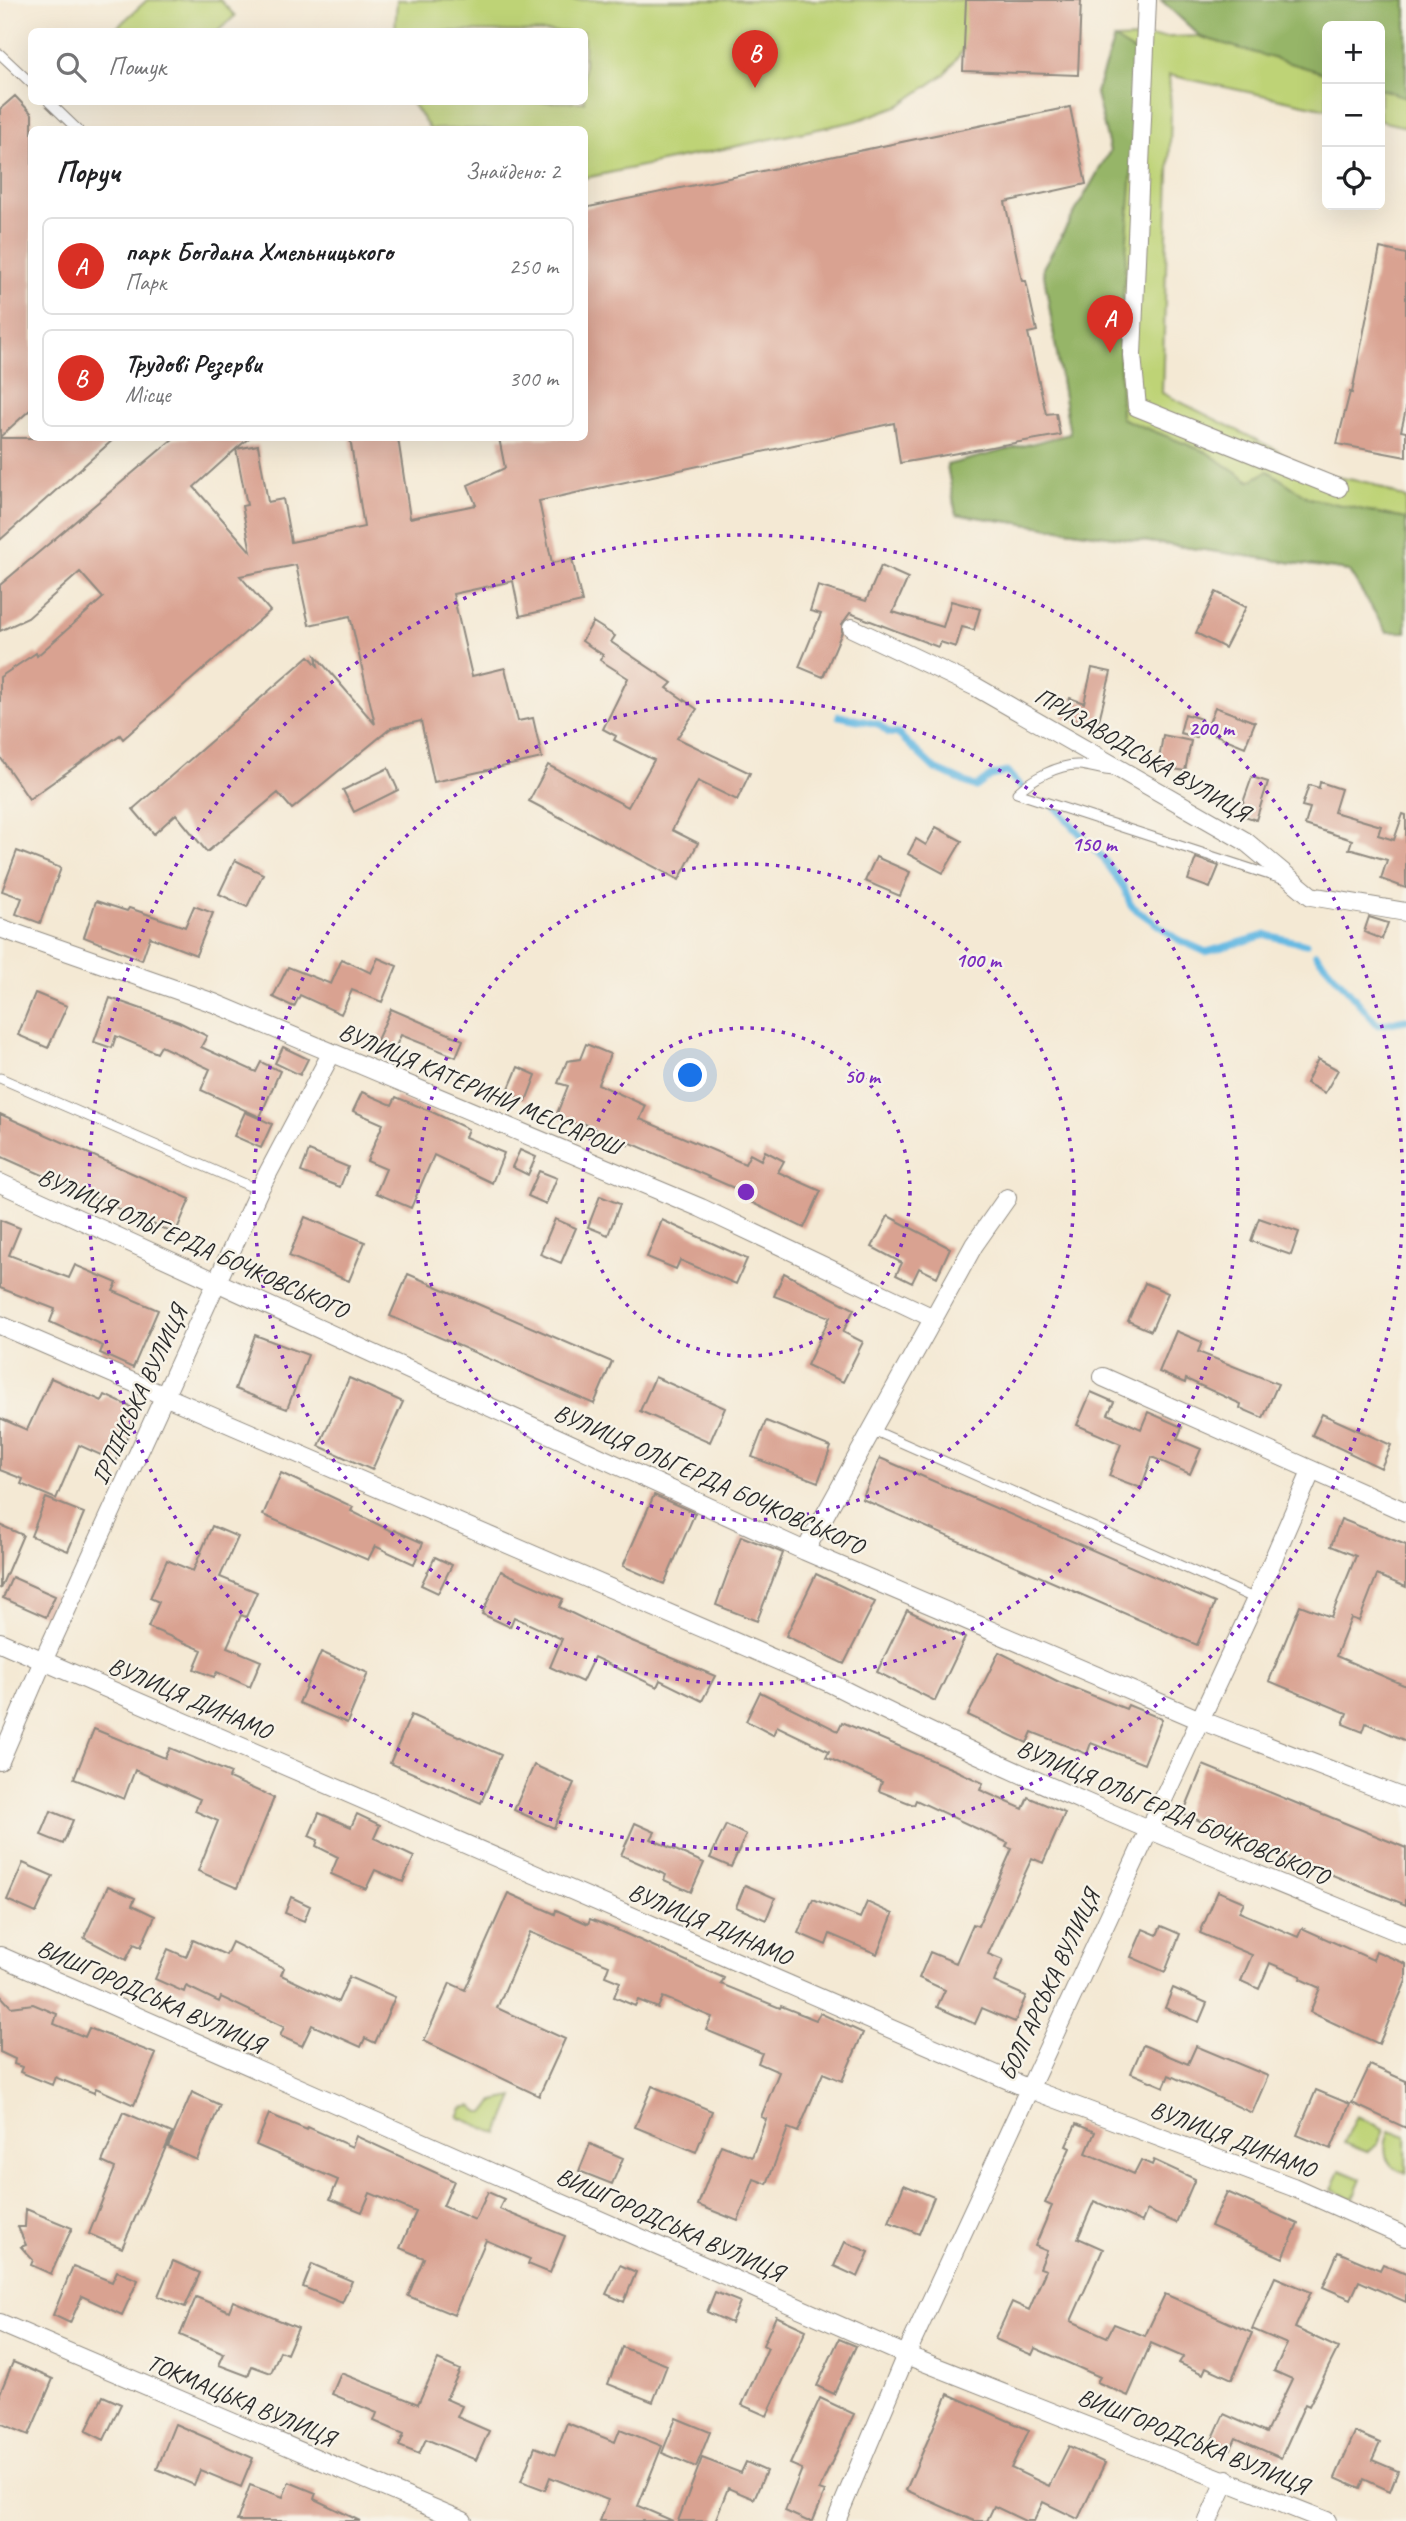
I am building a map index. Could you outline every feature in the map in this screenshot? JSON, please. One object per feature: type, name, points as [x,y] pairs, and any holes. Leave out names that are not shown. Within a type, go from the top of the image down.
[{"type":"street","points":[[1147,0],[1132,355],[1137,407],[1338,488]]},
{"type":"street","name":"ПРИЗАВОДСЬКА ВУЛИЦЯ","points":[[852,628],[976,687],[1245,841],[1311,896],[1406,912]]},
{"type":"street","name":"ВУЛИЦЯ КАТЕРИНИ МЕССАРОШ","points":[[0,928],[214,1003],[701,1208],[933,1318]]},
{"type":"street","name":"ІРПІНСЬКА ВУЛИЦЯ","points":[[0,1761],[43,1661],[259,1190],[331,1054]]},
{"type":"street","name":"ВУЛИЦЯ ОЛЬГЕРДА БОЧКОВСЬКОГО","points":[[0,1183],[805,1551],[1200,1720],[1406,1799]]},
{"type":"street","points":[[805,1551],[974,1245],[1007,1198]]},
{"type":"street","name":"ВУЛИЦЯ ОЛЬГЕРДА БОЧКОВСЬКОГО","points":[[0,1325],[830,1683],[942,1740],[1149,1831],[1406,1935]]},
{"type":"street","points":[[1102,1377],[1406,1513]]},
{"type":"street","name":"БОЛГАРСЬКА ВУЛИЦЯ","points":[[836,2521],[906,2355],[1027,2088],[1256,1599],[1311,1472]]},
{"type":"street","name":"ВУЛИЦЯ ДИНАМО","points":[[0,1642],[1027,2088],[1293,2186],[1406,2237]]},
{"type":"street","name":"ВИШГОРОДСЬКА ВУЛИЦЯ","points":[[0,1956],[906,2355],[1227,2479],[1327,2521]]},
{"type":"street","name":"ТОКМАЦЬКА ВУЛИЦЯ","points":[[0,2323],[463,2521]]},
{"type":"street","points":[[1208,2521],[1227,2479]]},
{"type":"lane","points":[[0,54],[28,80]]},
{"type":"lane","points":[[52,105],[74,126]]},
{"type":"lane","points":[[1120,771],[1076,765],[1050,772],[1017,793],[1297,884]]},
{"type":"lane","points":[[0,1078],[259,1190]]},
{"type":"lane","points":[[873,1430],[1256,1599]]},
{"type":"green space","points":[[147,0],[220,0],[235,16],[221,28],[116,28]]},
{"type":"green space","points":[[397,0],[984,0],[975,34],[945,74],[900,105],[856,121],[588,177],[588,126],[428,126],[413,105],[588,105],[588,28],[395,28]]},
{"type":"green space","points":[[1161,0],[1406,0],[1406,127],[1385,122],[1385,21],[1322,21],[1322,108],[1169,75],[1171,111],[1162,393],[1277,450],[1309,472],[1370,483],[1406,499],[1406,632],[1387,632],[1349,571],[956,514],[947,465],[1070,434],[1043,268],[1110,151],[1096,93],[1114,39],[1200,36]]},
{"type":"green space","points":[[1161,0],[1406,0],[1406,97],[1385,91],[1385,21],[1322,21],[1322,73],[1201,37]]},
{"type":"green space","points":[[1114,39],[1140,55],[1120,338],[1121,418],[1206,452],[1250,481],[1268,471],[1309,498],[1406,519],[1406,632],[1387,632],[1349,571],[956,514],[947,465],[1070,434],[1043,268],[1110,151],[1096,93]]},
{"type":"green space","points":[[514,2097],[498,2134],[458,2117],[462,2108],[472,2106],[480,2112],[486,2112],[494,2101]]},
{"type":"green space","points":[[1357,2116],[1384,2129],[1378,2144],[1367,2152],[1344,2143]]},
{"type":"green space","points":[[1389,2131],[1406,2136],[1406,2173],[1389,2162],[1386,2145]]},
{"type":"green space","points":[[1340,2170],[1361,2179],[1353,2199],[1332,2190]]},
{"type":"building","points":[[966,0],[1081,0],[1078,75],[963,71]]},
{"type":"building","points":[[15,96],[32,114],[32,126],[28,126],[28,412],[0,437],[0,109]]},
{"type":"building","points":[[1070,107],[1086,184],[1005,202],[1022,281],[1026,281],[1037,331],[1028,333],[1046,414],[1056,413],[1060,435],[900,463],[894,423],[539,501],[552,563],[572,559],[582,602],[520,616],[513,581],[453,594],[472,676],[505,668],[518,721],[533,718],[542,758],[434,782],[421,721],[391,728],[292,809],[278,793],[207,852],[176,814],[154,834],[133,809],[309,656],[318,666],[316,656],[375,724],[350,616],[309,625],[296,565],[240,576],[270,611],[123,739],[120,735],[29,799],[0,757],[0,677],[36,653],[37,656],[103,598],[80,572],[28,618],[0,631],[0,585],[170,441],[245,441],[236,449],[258,445],[268,502],[283,499],[291,542],[364,527],[350,441],[398,441],[410,518],[476,505],[468,485],[505,468],[500,441],[588,441],[588,207]],"holes":[[[236,449],[247,505],[242,506],[251,552],[194,487]]]},
{"type":"building","points":[[1380,248],[1406,254],[1406,409],[1401,431],[1406,432],[1406,457],[1337,444],[1350,392],[1352,393]]},
{"type":"building","points":[[0,438],[28,438],[28,441],[112,441],[0,540]]},
{"type":"building","points":[[881,566],[908,578],[893,612],[943,627],[951,601],[980,609],[974,630],[962,627],[956,647],[940,642],[938,647],[850,613],[842,624],[842,632],[823,677],[799,667],[821,614],[810,611],[818,586],[866,601]]},
{"type":"building","points":[[1216,592],[1246,607],[1225,648],[1196,633]]},
{"type":"building","points":[[593,622],[615,636],[611,642],[672,683],[667,688],[697,709],[677,738],[750,773],[737,800],[698,781],[672,830],[698,843],[679,880],[529,801],[548,765],[628,807],[654,760],[614,740],[616,736],[603,729],[628,678],[600,660],[603,655],[582,641]]},
{"type":"building","points":[[1092,668],[1111,672],[1097,728],[1063,717],[1070,698],[1084,703]]},
{"type":"building","points":[[1215,707],[1255,722],[1245,747],[1206,731]]},
{"type":"building","points":[[1185,714],[1201,719],[1196,737],[1180,733]]},
{"type":"building","points":[[1163,735],[1191,741],[1185,771],[1158,766]]},
{"type":"building","points":[[388,768],[398,790],[354,812],[343,790]]},
{"type":"building","points":[[1252,777],[1268,782],[1256,820],[1239,814]]},
{"type":"building","points":[[1320,782],[1341,789],[1334,812],[1381,826],[1378,835],[1394,840],[1403,814],[1406,815],[1406,888],[1381,879],[1387,860],[1349,849],[1352,840],[1305,825],[1310,808],[1302,806],[1309,785],[1319,788]]},
{"type":"building","points":[[936,827],[962,841],[943,873],[908,854],[916,839],[926,845]]},
{"type":"building","points":[[17,851],[61,868],[40,923],[16,914],[22,898],[2,891]]},
{"type":"building","points":[[876,857],[910,872],[900,896],[865,881]]},
{"type":"building","points":[[1196,858],[1219,866],[1210,888],[1188,880]]},
{"type":"building","points":[[235,860],[263,874],[247,907],[219,894]]},
{"type":"building","points":[[96,901],[127,911],[129,908],[185,927],[194,906],[213,913],[196,955],[150,937],[142,960],[84,937]]},
{"type":"building","points":[[1369,917],[1388,923],[1382,939],[1364,932]]},
{"type":"building","points":[[378,958],[397,966],[382,1002],[352,990],[341,1014],[300,995],[294,1007],[273,997],[288,967],[331,984],[342,959],[371,973]]},
{"type":"building","points":[[35,993],[67,1006],[48,1048],[18,1035]]},
{"type":"building","points":[[110,998],[179,1022],[207,1036],[201,1047],[256,1072],[261,1062],[280,1071],[260,1117],[201,1090],[210,1069],[161,1046],[157,1053],[116,1036],[112,1048],[94,1042]]},
{"type":"building","points":[[391,1009],[463,1040],[456,1057],[401,1035],[395,1048],[377,1040]]},
{"type":"building","points":[[586,1044],[610,1054],[598,1084],[646,1106],[640,1119],[745,1164],[750,1154],[761,1160],[765,1151],[784,1161],[778,1172],[821,1191],[804,1228],[738,1196],[741,1191],[629,1142],[628,1145],[582,1123],[581,1126],[556,1116],[568,1086],[558,1083],[567,1061],[580,1059]]},
{"type":"building","points":[[283,1047],[308,1059],[300,1075],[275,1063]]},
{"type":"building","points":[[1318,1059],[1338,1070],[1325,1093],[1306,1083]]},
{"type":"building","points":[[518,1067],[536,1075],[526,1101],[507,1093]]},
{"type":"building","points":[[362,1092],[392,1105],[396,1097],[430,1111],[468,1129],[465,1137],[504,1153],[492,1183],[434,1155],[411,1208],[376,1193],[386,1169],[367,1161],[383,1124],[353,1111]]},
{"type":"building","points":[[245,1112],[272,1124],[261,1148],[234,1136]]},
{"type":"building","points":[[0,1114],[190,1199],[175,1234],[0,1156]]},
{"type":"building","points":[[520,1150],[536,1157],[528,1175],[512,1167]]},
{"type":"building","points":[[309,1151],[348,1167],[340,1187],[301,1172]]},
{"type":"building","points":[[539,1171],[557,1178],[546,1204],[528,1196]]},
{"type":"building","points":[[600,1196],[620,1204],[608,1235],[588,1227]]},
{"type":"building","points":[[888,1216],[950,1248],[937,1277],[919,1268],[912,1283],[896,1275],[902,1263],[872,1247]]},
{"type":"building","points":[[305,1217],[365,1242],[349,1281],[289,1256]]},
{"type":"building","points":[[1259,1218],[1299,1232],[1291,1255],[1251,1241]]},
{"type":"building","points":[[555,1219],[576,1228],[561,1263],[540,1254]]},
{"type":"building","points":[[0,1220],[20,1228],[9,1255],[69,1278],[75,1265],[117,1283],[113,1291],[158,1310],[133,1368],[100,1353],[103,1346],[50,1322],[55,1309],[0,1288]]},
{"type":"building","points":[[662,1220],[747,1259],[736,1284],[680,1260],[676,1269],[647,1257]]},
{"type":"building","points":[[784,1273],[854,1309],[843,1332],[863,1342],[843,1382],[807,1365],[830,1317],[774,1296]]},
{"type":"building","points":[[408,1274],[612,1362],[594,1404],[390,1316]]},
{"type":"building","points":[[1145,1283],[1168,1293],[1151,1331],[1128,1321]]},
{"type":"building","points":[[1176,1331],[1202,1342],[1198,1352],[1278,1384],[1263,1418],[1240,1408],[1241,1404],[1186,1379],[1185,1383],[1159,1372]]},
{"type":"building","points":[[255,1335],[308,1355],[287,1409],[235,1389]]},
{"type":"building","points":[[655,1377],[725,1408],[710,1442],[640,1411]]},
{"type":"building","points":[[51,1378],[102,1401],[105,1395],[139,1411],[116,1462],[79,1445],[56,1499],[21,1484],[23,1479],[0,1470],[0,1418],[27,1430]]},
{"type":"building","points":[[349,1378],[403,1402],[372,1470],[319,1446]]},
{"type":"building","points":[[1091,1392],[1114,1402],[1108,1414],[1141,1429],[1148,1412],[1182,1427],[1177,1439],[1201,1449],[1190,1474],[1152,1457],[1141,1488],[1109,1476],[1121,1444],[1077,1425]]},
{"type":"building","points":[[1322,1414],[1391,1445],[1381,1468],[1312,1435]]},
{"type":"building","points":[[766,1421],[831,1447],[818,1482],[752,1457]]},
{"type":"building","points":[[880,1458],[1215,1603],[1197,1645],[862,1499]]},
{"type":"building","points":[[281,1473],[353,1507],[351,1511],[393,1532],[394,1530],[423,1543],[414,1564],[375,1546],[368,1560],[263,1515]]},
{"type":"building","points":[[654,1495],[695,1513],[664,1584],[623,1566]]},
{"type":"building","points":[[46,1498],[84,1513],[68,1551],[31,1536]]},
{"type":"building","points":[[1341,1519],[1406,1545],[1406,1587],[1377,1575],[1359,1621],[1351,1618],[1336,1656],[1406,1686],[1406,1741],[1366,1723],[1363,1732],[1343,1724],[1347,1713],[1269,1681],[1300,1605],[1331,1617],[1356,1556],[1331,1546]]},
{"type":"building","points":[[0,1525],[23,1535],[0,1589]]},
{"type":"building","points":[[212,1526],[238,1537],[220,1577],[257,1592],[246,1617],[241,1615],[227,1647],[261,1661],[250,1687],[217,1672],[214,1677],[194,1669],[202,1650],[148,1627],[159,1602],[150,1598],[167,1560],[193,1571]]},
{"type":"building","points":[[741,1536],[783,1553],[757,1621],[716,1605]]},
{"type":"building","points":[[435,1557],[452,1565],[438,1593],[421,1585]]},
{"type":"building","points":[[501,1571],[563,1599],[559,1607],[715,1676],[702,1701],[660,1680],[657,1687],[594,1657],[582,1682],[550,1667],[562,1639],[514,1617],[510,1627],[482,1614]]},
{"type":"building","points":[[816,1574],[875,1602],[844,1664],[786,1636]]},
{"type":"building","points":[[12,1577],[55,1596],[46,1617],[3,1598]]},
{"type":"building","points":[[907,1610],[965,1638],[935,1701],[877,1672]]},
{"type":"building","points":[[321,1652],[368,1673],[347,1723],[299,1703]]},
{"type":"building","points":[[999,1652],[1059,1682],[1126,1709],[1128,1705],[1162,1719],[1144,1764],[1091,1743],[1087,1754],[1032,1732],[1027,1743],[968,1715]]},
{"type":"building","points":[[760,1692],[838,1731],[842,1722],[955,1770],[983,1783],[980,1790],[1023,1809],[1028,1797],[1065,1813],[1043,1863],[1032,1858],[988,1954],[1003,1960],[994,1982],[1026,1996],[1015,2022],[982,2008],[975,2024],[937,2007],[945,1990],[919,1978],[930,1952],[956,1963],[973,1924],[978,1926],[1012,1849],[1006,1847],[1008,1843],[916,1800],[914,1805],[879,1791],[882,1782],[826,1757],[829,1751],[777,1726],[773,1735],[746,1721]]},
{"type":"building","points":[[411,1715],[501,1755],[481,1803],[390,1763]]},
{"type":"building","points":[[94,1729],[165,1758],[170,1748],[231,1773],[229,1778],[274,1798],[237,1888],[198,1871],[218,1821],[195,1811],[200,1799],[135,1770],[124,1799],[74,1779]]},
{"type":"building","points":[[534,1765],[574,1783],[554,1828],[514,1810]]},
{"type":"building","points":[[1203,1765],[1406,1848],[1406,1905],[1183,1814]]},
{"type":"building","points":[[51,1811],[73,1820],[63,1844],[41,1835]]},
{"type":"building","points":[[319,1813],[351,1827],[357,1814],[380,1825],[374,1838],[414,1857],[403,1882],[375,1870],[366,1889],[331,1874],[338,1857],[316,1846],[318,1840],[309,1836]]},
{"type":"building","points":[[635,1823],[655,1832],[651,1839],[704,1863],[691,1892],[664,1880],[666,1875],[621,1855]]},
{"type":"building","points":[[726,1825],[746,1835],[731,1867],[710,1858]]},
{"type":"building","points":[[23,1863],[53,1876],[36,1913],[7,1900]]},
{"type":"building","points":[[745,1885],[775,1898],[766,1920],[736,1907]]},
{"type":"building","points":[[108,1886],[135,1898],[132,1905],[155,1916],[141,1947],[134,1944],[126,1960],[84,1938]]},
{"type":"building","points":[[1218,1891],[1244,1902],[1239,1912],[1298,1937],[1302,1928],[1373,1960],[1376,1951],[1406,1964],[1406,1981],[1379,2044],[1310,2012],[1320,1988],[1300,1979],[1301,1976],[1270,1963],[1259,1989],[1241,1981],[1252,1955],[1200,1933]]},
{"type":"building","points":[[508,1893],[555,1914],[556,1910],[588,1924],[590,1919],[615,1929],[724,1978],[721,1984],[780,2008],[781,2006],[816,2020],[820,2013],[863,2033],[842,2081],[823,2073],[798,2132],[788,2128],[767,2184],[754,2179],[738,2221],[698,2205],[721,2145],[752,2157],[766,2119],[761,2117],[779,2072],[758,2063],[762,2053],[706,2030],[712,2017],[663,1997],[658,2008],[638,2000],[635,2006],[614,1997],[620,1982],[605,1976],[609,1965],[530,1932],[497,2008],[565,2039],[539,2096],[424,2041],[450,1983],[465,1990]]},
{"type":"building","points":[[291,1897],[310,1906],[304,1921],[285,1913]]},
{"type":"building","points":[[813,1899],[860,1918],[867,1902],[893,1914],[877,1954],[830,1934],[826,1945],[798,1933]]},
{"type":"building","points":[[1161,1926],[1180,1934],[1165,1972],[1131,1957],[1143,1929],[1157,1935]]},
{"type":"building","points":[[193,1940],[226,1955],[232,1942],[284,1968],[281,1975],[338,2002],[349,1977],[395,1997],[375,2043],[365,2038],[361,2047],[312,2025],[302,2046],[280,2036],[284,2027],[221,1997],[219,2002],[186,1986],[184,1992],[155,1979],[168,1949],[186,1957]]},
{"type":"building","points":[[1173,1988],[1207,2003],[1199,2022],[1165,2008]]},
{"type":"building","points":[[0,1995],[11,2007],[33,2004],[57,2014],[54,2024],[85,2037],[89,2028],[156,2054],[134,2105],[96,2088],[94,2093],[55,2077],[52,2085],[20,2072],[22,2067],[14,2064],[15,2059],[0,2052]]},
{"type":"building","points":[[1143,2045],[1188,2064],[1196,2046],[1268,2076],[1252,2113],[1169,2075],[1164,2087],[1131,2073]]},
{"type":"building","points":[[1370,2065],[1406,2081],[1406,2128],[1352,2103]]},
{"type":"building","points":[[652,2086],[712,2111],[696,2152],[635,2127]]},
{"type":"building","points":[[1316,2090],[1350,2104],[1331,2149],[1297,2135]]},
{"type":"building","points":[[192,2092],[220,2105],[197,2160],[168,2147]]},
{"type":"building","points":[[123,2112],[172,2133],[122,2248],[89,2234],[115,2168],[102,2162]]},
{"type":"building","points":[[269,2114],[307,2130],[308,2127],[352,2147],[356,2136],[454,2181],[443,2206],[475,2220],[488,2192],[504,2199],[499,2209],[565,2236],[550,2273],[528,2264],[530,2259],[486,2240],[454,2315],[408,2296],[424,2258],[400,2248],[416,2212],[370,2193],[362,2212],[330,2199],[338,2180],[256,2145]]},
{"type":"building","points":[[1076,2124],[1095,2132],[1086,2153],[1134,2174],[1141,2160],[1152,2165],[1154,2160],[1195,2179],[1176,2223],[1147,2210],[1142,2222],[1094,2201],[1078,2238],[1103,2249],[1071,2321],[1107,2337],[1114,2324],[1145,2336],[1165,2294],[1252,2333],[1232,2379],[1206,2367],[1203,2374],[1179,2363],[1183,2357],[1151,2343],[1128,2396],[1097,2382],[1100,2377],[1035,2348],[1032,2355],[995,2339],[1012,2302],[1029,2310],[1046,2270],[1040,2268],[1047,2251],[1035,2246],[1052,2206],[1045,2203],[1070,2148],[1066,2146]]},
{"type":"building","points":[[590,2144],[623,2158],[612,2184],[579,2171]]},
{"type":"building","points":[[904,2185],[934,2197],[919,2234],[889,2222]]},
{"type":"building","points":[[1227,2192],[1298,2224],[1283,2258],[1211,2226]]},
{"type":"building","points":[[26,2209],[72,2228],[51,2274],[31,2265],[33,2260],[21,2247],[26,2245],[18,2227],[25,2227]]},
{"type":"building","points":[[845,2242],[869,2252],[858,2277],[834,2266]]},
{"type":"building","points":[[1338,2252],[1380,2270],[1383,2264],[1406,2274],[1406,2302],[1359,2281],[1351,2299],[1323,2287]]},
{"type":"building","points":[[173,2261],[200,2273],[185,2307],[158,2296]]},
{"type":"building","points":[[312,2264],[352,2281],[342,2303],[303,2287]]},
{"type":"building","points":[[620,2265],[636,2272],[624,2302],[606,2294]]},
{"type":"building","points":[[73,2266],[112,2282],[117,2271],[138,2280],[122,2315],[82,2296],[70,2323],[53,2315]]},
{"type":"building","points":[[1275,2277],[1311,2292],[1295,2328],[1338,2348],[1309,2406],[1305,2404],[1281,2458],[1236,2438],[1231,2449],[1212,2440],[1224,2414],[1266,2433],[1292,2379],[1274,2371],[1287,2344],[1252,2329]]},
{"type":"building","points":[[715,2292],[740,2302],[731,2323],[707,2312]]},
{"type":"building","points":[[196,2297],[229,2311],[233,2301],[298,2328],[287,2354],[280,2351],[271,2373],[252,2366],[248,2376],[219,2365],[224,2354],[180,2335]]},
{"type":"building","points":[[776,2316],[806,2330],[767,2416],[742,2405],[768,2348],[763,2345]]},
{"type":"building","points":[[839,2339],[856,2346],[834,2394],[817,2386]]},
{"type":"building","points":[[622,2347],[667,2365],[653,2402],[608,2384]]},
{"type":"building","points":[[438,2360],[460,2370],[446,2399],[462,2406],[457,2417],[489,2431],[476,2460],[426,2439],[419,2454],[399,2446],[404,2434],[374,2421],[377,2413],[332,2394],[341,2373],[418,2404]]},
{"type":"building","points":[[13,2362],[53,2379],[29,2435],[0,2423],[0,2393]]},
{"type":"building","points":[[948,2394],[1029,2430],[1011,2468],[1049,2486],[1069,2446],[1105,2463],[1078,2519],[1043,2502],[1034,2521],[1025,2521],[994,2506],[987,2521],[974,2521],[906,2490]]},
{"type":"building","points":[[103,2396],[121,2404],[104,2440],[86,2431]]},
{"type":"building","points":[[820,2398],[854,2414],[819,2490],[825,2492],[813,2521],[807,2521],[785,2511],[802,2469],[790,2464]]},
{"type":"building","points":[[676,2418],[710,2432],[696,2467],[662,2453]]},
{"type":"building","points":[[567,2423],[615,2442],[620,2429],[662,2446],[638,2506],[673,2521],[600,2521],[608,2500],[550,2477],[545,2490],[521,2481],[535,2447],[555,2455]]},
{"type":"building","points":[[175,2424],[253,2458],[241,2487],[200,2470],[194,2485],[157,2469]]},
{"type":"building","points":[[1355,2432],[1380,2443],[1372,2460],[1398,2471],[1390,2491],[1364,2479],[1360,2489],[1335,2478]]},
{"type":"building","points":[[702,2458],[741,2473],[746,2462],[766,2471],[754,2499],[728,2488],[715,2521],[678,2521]]},
{"type":"building","points":[[289,2482],[316,2493],[314,2499],[360,2521],[237,2521],[250,2485],[283,2497]]},
{"type":"waterway","points":[[839,716],[878,724],[889,733],[898,734],[935,769],[976,787],[991,776],[1007,772],[1024,790]]},
{"type":"waterway","points":[[1053,805],[1103,858],[1124,888],[1131,906],[1179,940],[1206,952],[1266,935],[1306,944]]},
{"type":"waterway","points":[[1316,954],[1378,1025],[1406,1020]]},
{"type":"place","name":"Трудові Резерви","points":[[755,88]]},
{"type":"place","name":"парк Богдана Хмельницького","points":[[1110,353]]}]
